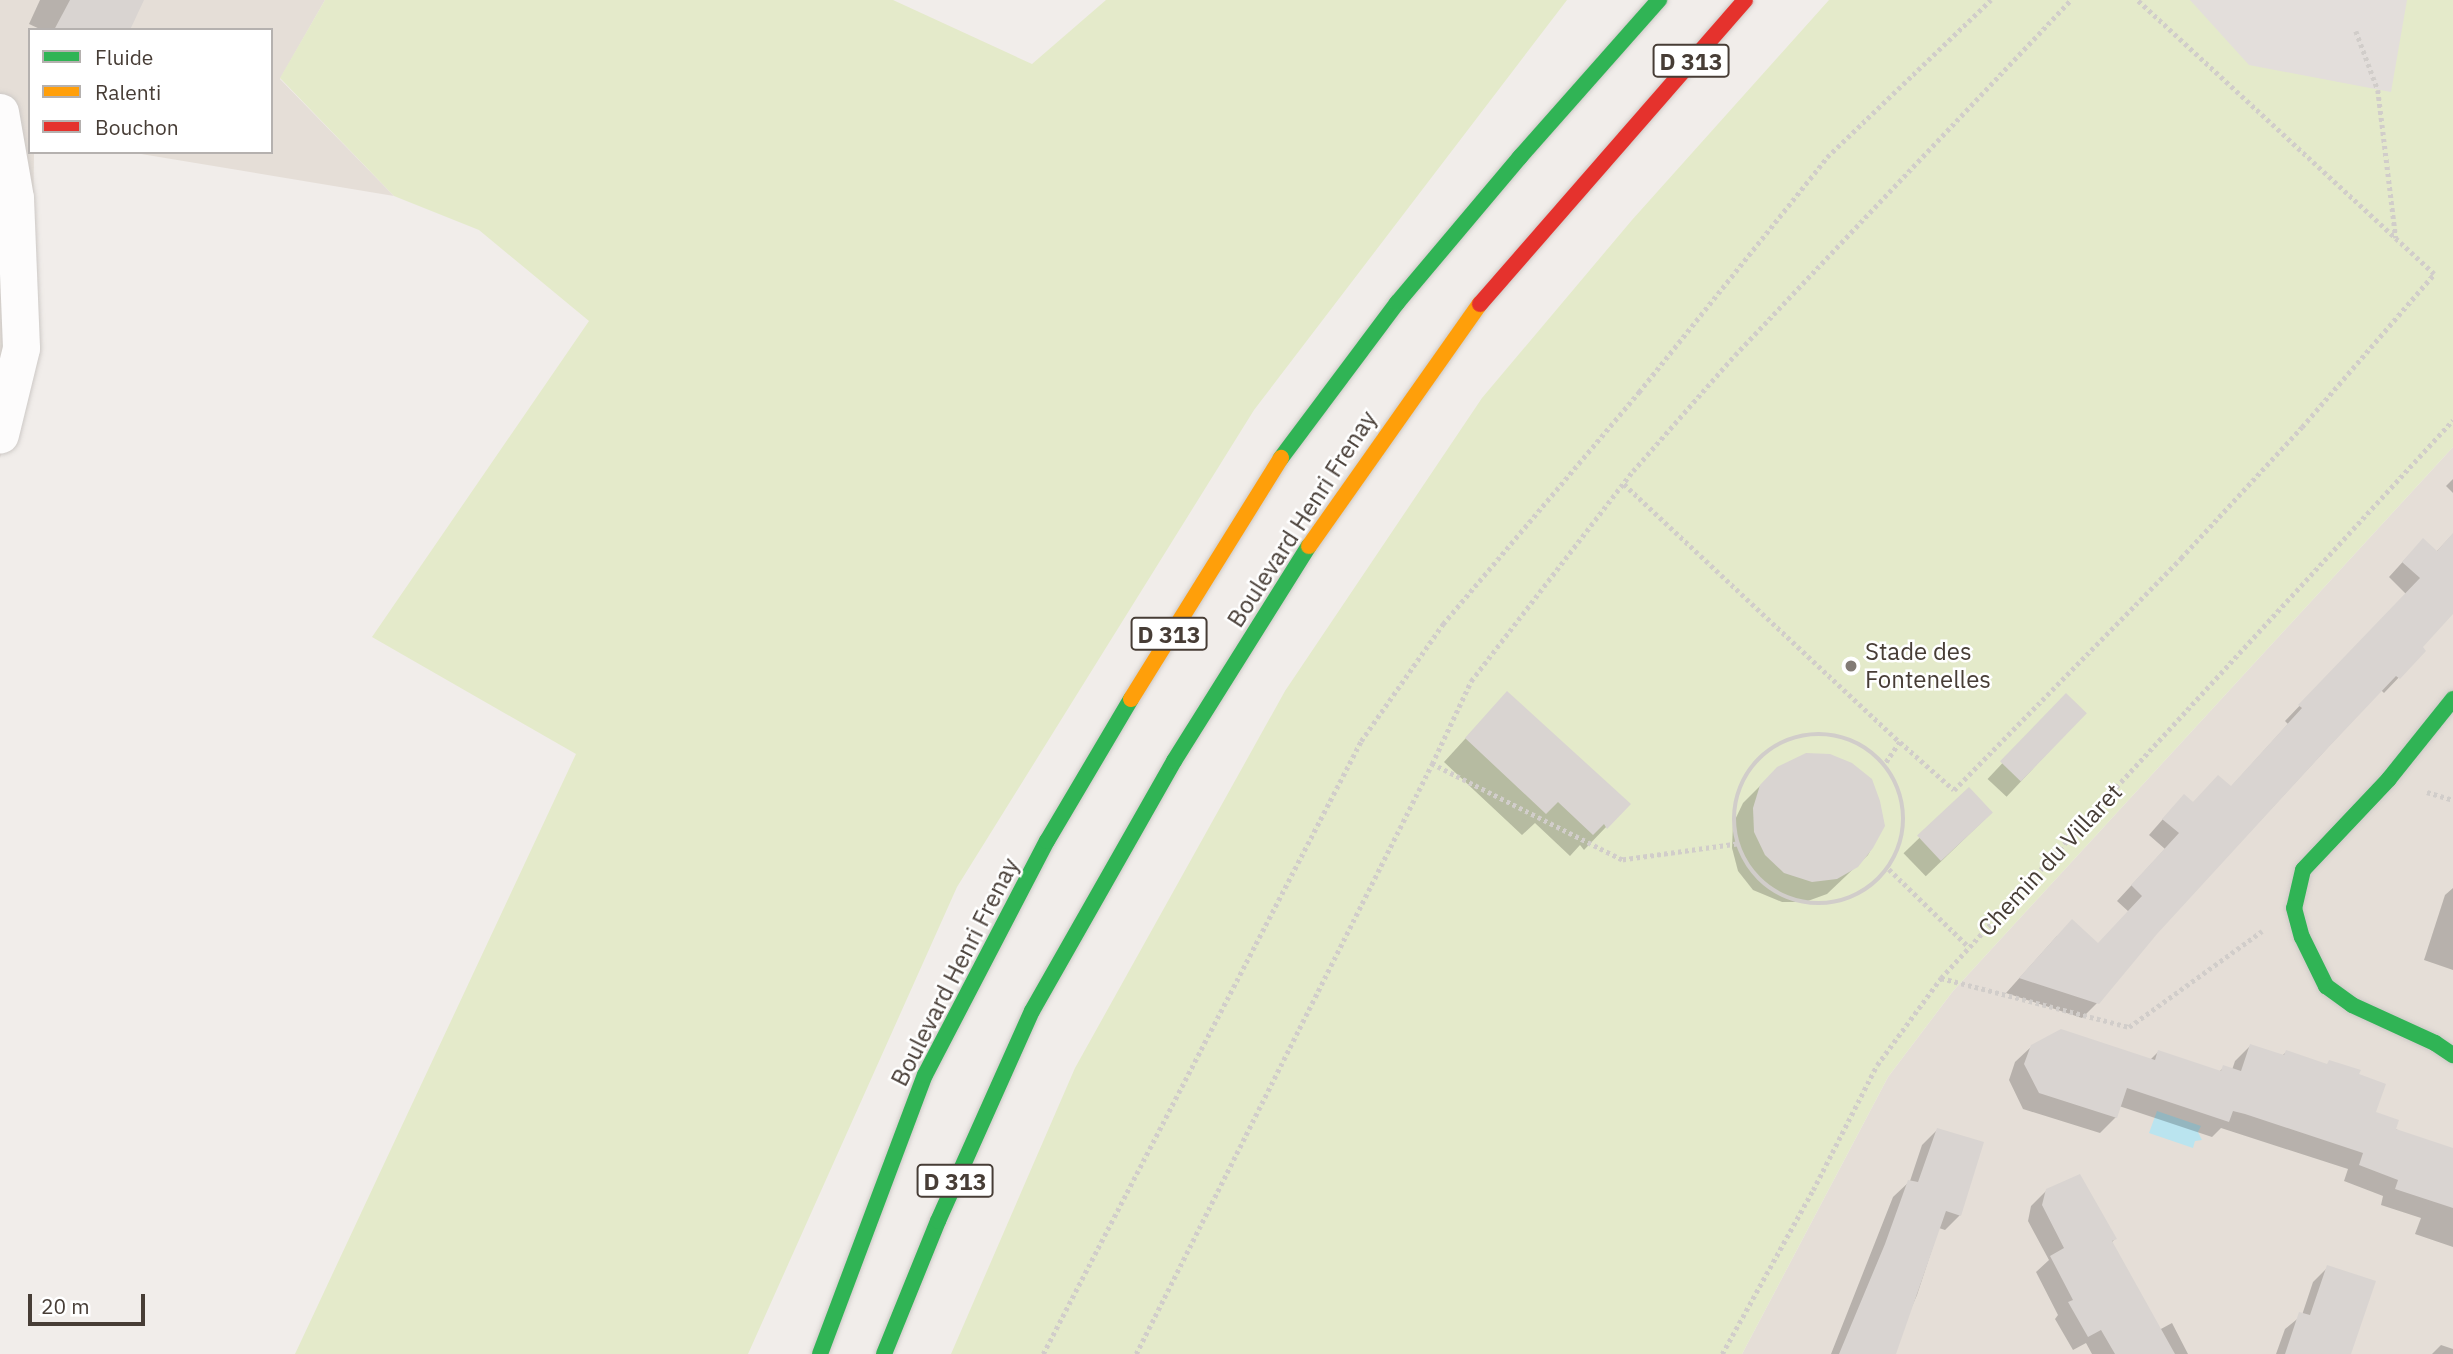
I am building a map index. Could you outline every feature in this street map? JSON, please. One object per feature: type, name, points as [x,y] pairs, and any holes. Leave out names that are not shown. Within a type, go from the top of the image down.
[{"type":"main road","name":"Boulevard Henri Frenay","points":[[820,1354],[925,1075],[1046,841],[1170,634],[1276,465],[1397,303],[1520,157],[1659,0]]},
{"type":"main road","name":"Boulevard Henri Frenay","points":[[884,1354],[938,1221],[1031,1011],[1174,761],[1324,521],[1492,288],[1745,0]]},
{"type":"main road","points":[[2447,1043],[2352,1005],[2326,986],[2302,937],[2294,908],[2304,870],[2389,779],[2453,699]]},
{"type":"street","points":[[0,112],[15,198],[21,348],[0,434]]},
{"type":"path","points":[[1043,1354],[1361,741],[1435,635],[1639,392],[1827,157],[1991,0]]},
{"type":"path","points":[[1136,1354],[1471,681],[1624,484],[1735,355],[2071,0]]},
{"type":"path","points":[[1624,484],[1954,790],[2181,558],[2302,427],[2434,274],[2137,0]]},
{"type":"path","points":[[2356,31],[2378,90],[2396,239]]},
{"type":"path","name":"Chemin du Villaret","points":[[1722,1354],[1813,1190],[1877,1065],[1941,978],[2453,420]]},
{"type":"path","points":[[1824,733],[1847,738],[1868,749],[1885,765],[1895,780],[1905,816],[1898,853],[1875,885],[1857,896],[1837,903],[1815,905],[1776,893],[1758,880],[1745,863],[1737,844],[1733,821],[1736,797],[1745,776],[1759,757],[1779,743],[1801,735],[1824,733]]},
{"type":"path","points":[[1885,765],[1900,742]]},
{"type":"path","points":[[1432,764],[1622,860],[1737,844]]},
{"type":"path","points":[[1889,869],[1969,947]]},
{"type":"path","points":[[1941,978],[2129,1027],[2294,908]]},
{"type":"shaded area","points":[[0,0],[325,0],[280,79],[394,196],[141,154],[273,154],[273,28],[28,28],[28,154],[34,154],[31,375],[0,458]]},
{"type":"shaded area","points":[[2190,0],[2407,0],[2391,92],[2249,65]]},
{"type":"shaded area","points":[[2453,447],[2453,1354],[1742,1354],[1888,1077],[1953,991]]},
{"type":"green space","points":[[325,0],[893,0],[1032,64],[1106,0],[1567,0],[1254,410],[957,887],[748,1354],[295,1354],[576,754],[372,637],[589,321],[479,230],[394,196],[280,78]]},
{"type":"green space","name":"Stade des Fontenelles","points":[[1829,0],[2453,0],[2453,447],[1953,991],[1888,1077],[1742,1354],[951,1354],[1075,1068],[1285,691],[1482,398],[1632,220]]},
{"type":"water","points":[[2157,1111],[2201,1126],[2198,1132],[2202,1140],[2195,1141],[2193,1148],[2149,1133]]},
{"type":"building","points":[[70,0],[144,0],[131,28],[55,28]]},
{"type":"building","points":[[2453,533],[2453,614],[2423,647],[2426,651],[2400,679],[2396,676],[2325,751],[2157,934],[2099,1004],[2019,978],[2072,919],[2098,943],[2142,896],[2131,885],[2179,833],[2162,819],[2184,794],[2193,802],[2218,775],[2231,786],[2302,708],[2298,705],[2420,578],[2402,562],[2423,538],[2437,551]]},
{"type":"building","points":[[1507,691],[1631,804],[1607,829],[1604,824],[1593,835],[1558,802],[1546,814],[1465,738]]},
{"type":"building","points":[[2066,693],[2087,713],[2021,781],[2000,761]]},
{"type":"building","points":[[1806,753],[1830,754],[1852,763],[1872,779],[1880,801],[1885,826],[1873,848],[1858,867],[1837,879],[1812,882],[1784,873],[1765,855],[1754,832],[1753,808],[1760,785],[1777,767]]},
{"type":"building","points":[[1969,787],[1993,813],[1941,861],[1917,835]]},
{"type":"building","points":[[2061,1029],[2155,1060],[2158,1050],[2221,1071],[2223,1065],[2241,1071],[2250,1044],[2284,1055],[2286,1050],[2327,1064],[2329,1060],[2361,1070],[2359,1074],[2386,1084],[2376,1112],[2399,1120],[2396,1129],[2453,1148],[2453,1208],[2395,1189],[2398,1180],[2359,1165],[2363,1153],[2245,1114],[2233,1111],[2229,1122],[2127,1088],[2117,1118],[2039,1093],[2024,1064],[2031,1045]]},
{"type":"building","points":[[1937,1128],[1984,1142],[1961,1216],[1946,1211],[1896,1354],[1839,1354],[1885,1244],[1908,1180],[1918,1182]]},
{"type":"building","points":[[2080,1174],[2117,1239],[2112,1241],[2175,1354],[2115,1354],[2101,1330],[2088,1337],[2068,1302],[2073,1300],[2050,1256],[2064,1248],[2042,1205],[2046,1189]]},
{"type":"building","points":[[2327,1265],[2376,1281],[2351,1354],[2285,1354],[2299,1312],[2310,1315]]},
{"type":"traffic: fast","points":[[1281,458],[1397,303],[1520,157],[1659,0]]},
{"type":"traffic: fast","points":[[884,1354],[938,1221],[1032,1011],[1174,761],[1309,546]]},
{"type":"traffic: fast","points":[[820,1354],[925,1075],[1047,841],[1131,699]]},
{"type":"traffic: fast","points":[[2453,699],[2389,779],[2303,870],[2294,908],[2302,937],[2326,986],[2352,1005],[2435,1043],[2453,1055]]},
{"type":"traffic: slow","points":[[1309,546],[1480,304]]},
{"type":"traffic: slow","points":[[1131,699],[1281,458]]},
{"type":"traffic: jam","points":[[1480,304],[1745,0]]},
{"type":"place","name":"Stade des Fontenelles","points":[[1851,666]]}]
